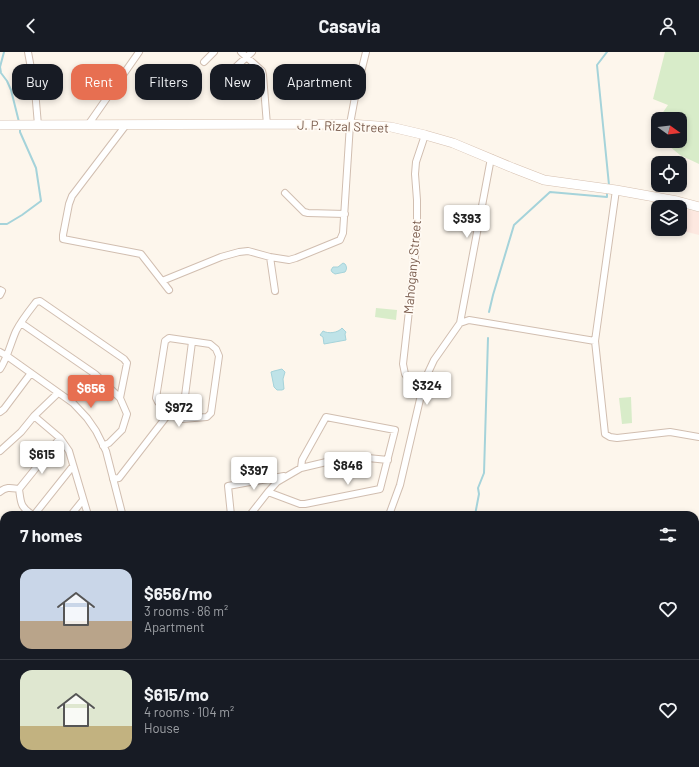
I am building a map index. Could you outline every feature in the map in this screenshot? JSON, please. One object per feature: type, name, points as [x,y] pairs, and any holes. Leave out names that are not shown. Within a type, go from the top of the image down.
[{"type":"main road","name":"J. P. Rizal Street","points":[[0,125],[350,124],[392,127],[452,143],[544,180],[616,190],[699,207]]},
{"type":"street","points":[[28,52],[35,90],[34,125]]},
{"type":"street","points":[[88,125],[139,52]]},
{"type":"street","points":[[204,62],[214,52]]},
{"type":"street","points":[[241,52],[262,71],[267,124]]},
{"type":"street","points":[[239,64],[252,52]]},
{"type":"street","points":[[162,280],[221,257],[240,252],[248,251],[289,260],[340,240],[343,233],[350,124],[366,52]]},
{"type":"street","points":[[126,125],[72,196],[68,204],[63,239],[141,254],[169,290]]},
{"type":"street","name":"Mahogany Street","points":[[421,395],[405,374],[403,364],[415,257],[417,224],[416,162],[425,135]]},
{"type":"street","points":[[390,511],[400,485],[421,395],[428,375],[434,360],[460,323],[491,158]]},
{"type":"street","points":[[616,190],[595,341],[605,434],[610,437],[617,438],[670,432],[699,437]]},
{"type":"street","points":[[285,193],[304,212],[344,214]]},
{"type":"street","points":[[270,257],[275,291]]},
{"type":"street","points":[[0,290],[2,291],[0,295]]},
{"type":"street","points":[[0,369],[4,364],[17,329],[36,302],[40,301],[124,359],[126,363],[120,398]]},
{"type":"street","points":[[460,323],[470,320],[595,341]]},
{"type":"street","points":[[21,323],[95,374],[120,398],[127,414],[122,430],[109,443],[103,446]]},
{"type":"street","points":[[169,338],[192,342],[210,344],[216,349],[219,356],[211,413],[208,417],[182,419],[170,412],[158,402],[156,398],[165,341],[169,338]]},
{"type":"street","points":[[182,419],[192,342]]},
{"type":"street","points":[[0,352],[73,403],[87,418],[96,431],[106,451],[121,511]]},
{"type":"street","points":[[0,412],[4,409],[31,373]]},
{"type":"street","points":[[0,451],[21,432],[34,416],[58,393]]},
{"type":"street","points":[[113,479],[119,478],[170,412]]},
{"type":"street","points":[[34,416],[60,438],[69,451],[87,511]]},
{"type":"street","points":[[268,492],[300,504],[305,504],[380,489],[395,430],[326,417],[302,460],[301,468]]},
{"type":"street","points":[[19,489],[60,438]]},
{"type":"street","points":[[253,511],[277,482],[301,468],[345,458],[388,460]]},
{"type":"street","points":[[36,511],[73,466]]},
{"type":"street","points":[[231,511],[228,486],[288,476]]},
{"type":"street","points":[[0,492],[9,487],[19,489]]},
{"type":"street","points":[[19,489],[22,503],[27,511]]},
{"type":"street","points":[[73,511],[83,500]]},
{"type":"shaded area","points":[[687,209],[699,212],[699,235],[687,232]]},
{"type":"green space","points":[[665,52],[699,52],[699,164],[687,158],[687,156],[680,155],[672,148],[687,148],[687,112],[663,112],[668,105],[653,99]]},
{"type":"green space","points":[[376,308],[397,310],[396,320],[375,317]]},
{"type":"green space","points":[[631,397],[632,423],[622,424],[619,398]]},
{"type":"water","points":[[343,263],[346,267],[345,272],[335,274],[332,272],[331,270],[333,267],[338,267]]},
{"type":"water","points":[[342,328],[346,332],[346,340],[324,344],[323,337],[320,335],[323,331],[333,332]]},
{"type":"water","points":[[282,369],[285,372],[283,379],[284,389],[277,390],[274,387],[271,372]]},
{"type":"waterway","points":[[4,52],[0,67],[1,73],[11,90],[19,122]]},
{"type":"waterway","points":[[607,52],[597,65],[609,185]]},
{"type":"waterway","points":[[0,224],[7,224],[41,201],[36,168],[20,132],[20,128]]},
{"type":"waterway","points":[[489,312],[514,225],[550,192],[607,197],[607,193]]},
{"type":"waterway","points":[[476,511],[479,494],[478,488],[484,473],[488,338]]}]
